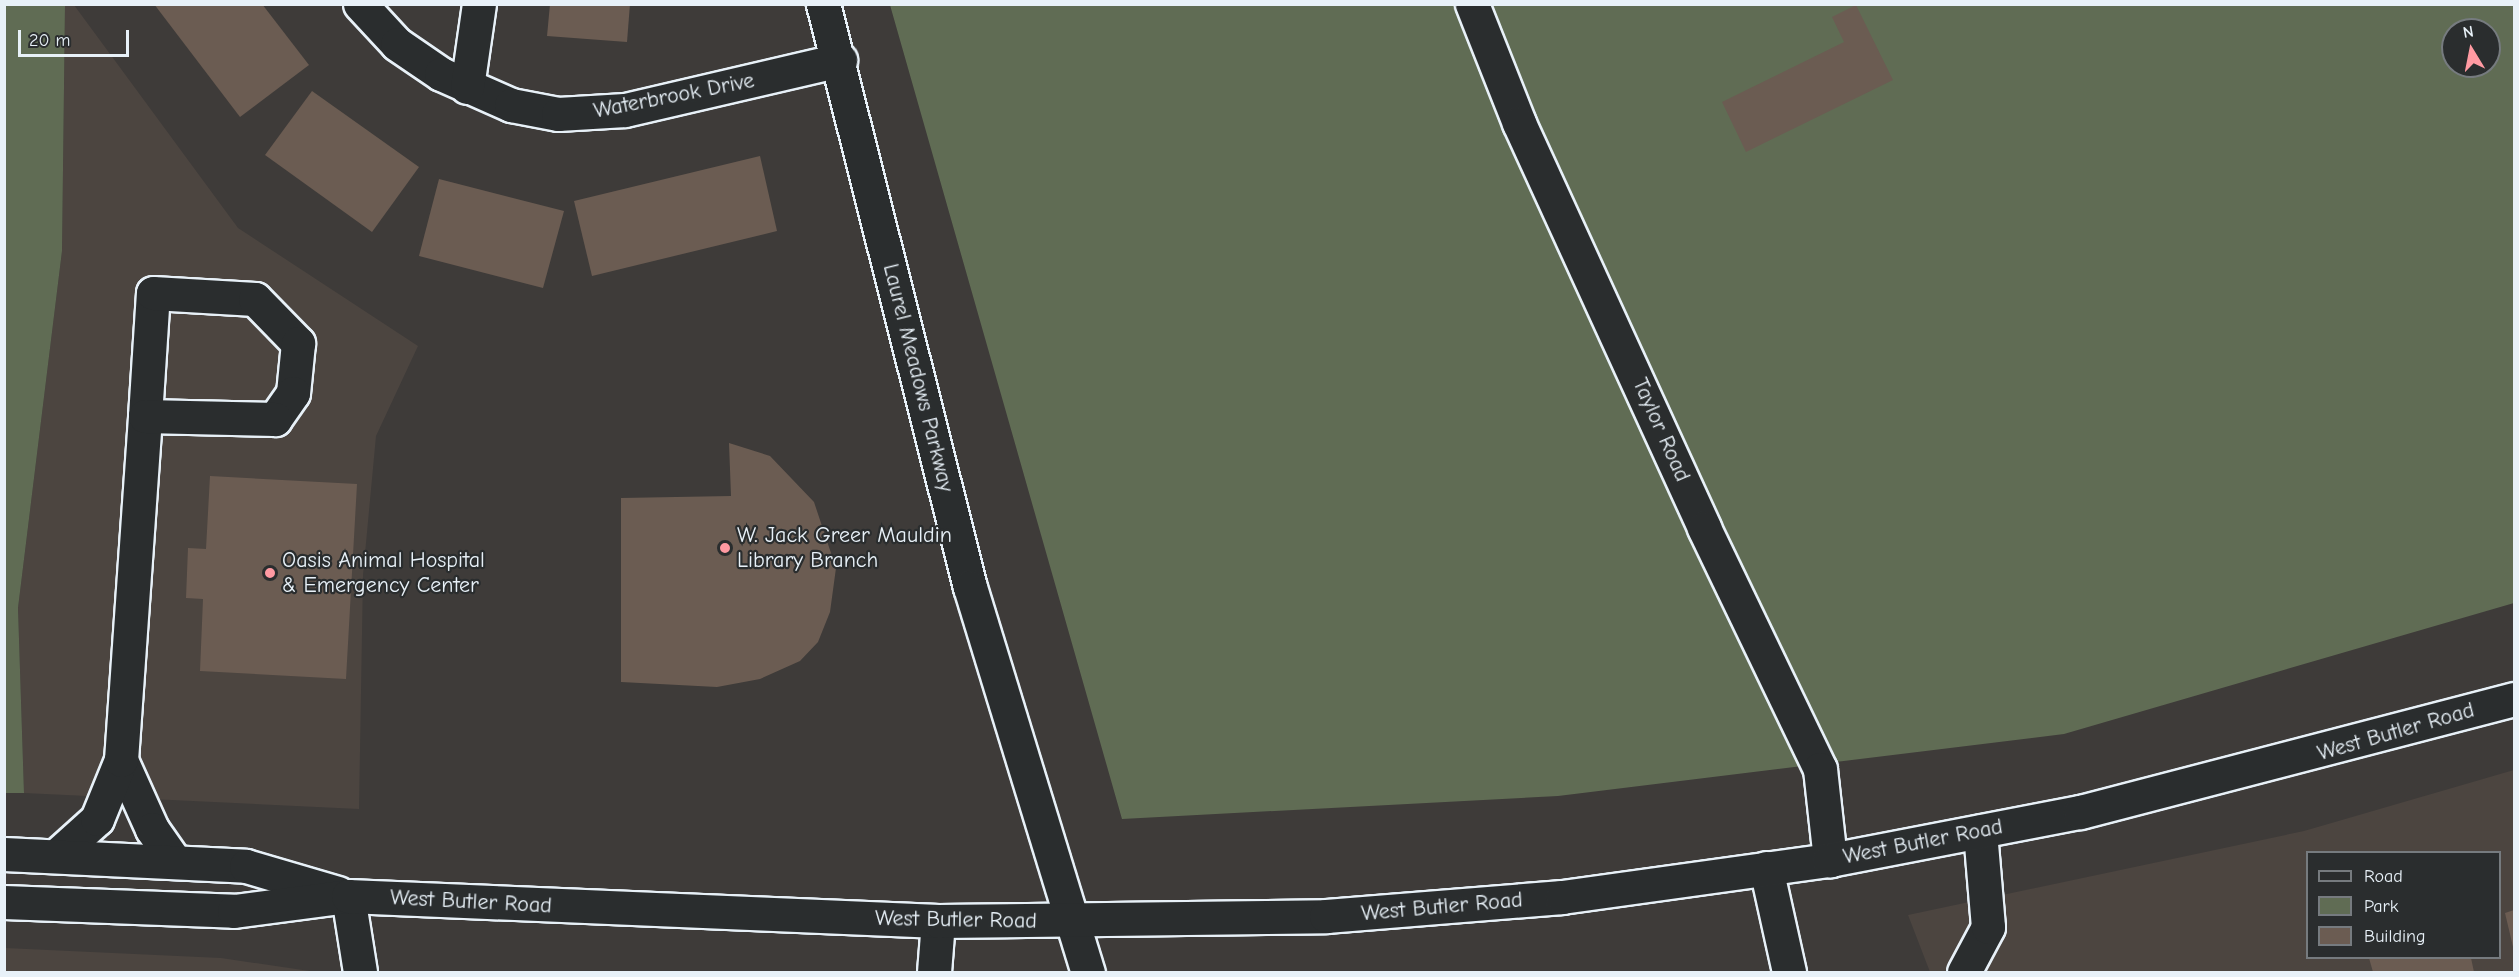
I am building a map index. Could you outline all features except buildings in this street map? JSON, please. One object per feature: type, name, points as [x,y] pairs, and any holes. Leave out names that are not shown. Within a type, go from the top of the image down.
[{"type":"main road","name":"Waterbrook Drive","points":[[360,4],[397,44],[468,87],[511,105],[580,114],[625,110],[840,60]]},
{"type":"main road","points":[[468,87],[479,4]]},
{"type":"main road","name":"Laurel Meadows Parkway","points":[[823,4],[840,60],[970,587],[1088,972]]},
{"type":"main road","name":"Taylor Road","points":[[1472,4],[1519,123],[1704,528],[1820,769],[1830,860]]},
{"type":"main road","points":[[56,856],[97,819],[121,760],[153,293],[255,299],[298,343],[293,393],[275,419],[145,416]]},
{"type":"main road","name":"West Butler Road","points":[[4,902],[234,911],[348,896],[938,921],[1073,922],[1326,916],[1562,897],[1830,860],[1980,831],[2296,760],[2514,699]]},
{"type":"main road","points":[[121,760],[152,829],[175,862]]},
{"type":"main road","points":[[1964,972],[1988,927],[1980,831]]},
{"type":"main road","name":"West Butler Road","points":[[4,854],[246,866],[348,896]]},
{"type":"main road","points":[[1766,868],[1789,972]]},
{"type":"main road","points":[[348,896],[360,972]]},
{"type":"main road","points":[[934,972],[938,921]]},
{"type":"shaded area","points":[[65,5],[74,5],[238,228],[418,346],[376,436],[363,575],[359,809],[24,793],[18,608],[62,251]]},
{"type":"shaded area","points":[[2514,770],[2514,972],[1930,972],[1908,915],[2304,831]]},
{"type":"shaded area","points":[[5,948],[221,958],[316,972],[5,972]]},
{"type":"green space","points":[[5,4],[65,5],[62,251],[18,608],[24,793],[4,793]]},
{"type":"green space","points":[[890,5],[2514,5],[2514,603],[2064,734],[1558,796],[1122,819]]},
{"type":"place","name":"W. Jack Greer Mauldin Library Branch","points":[[725,548]]},
{"type":"place","name":"Oasis Animal Hospital & Emergency Center","points":[[270,573]]}]
